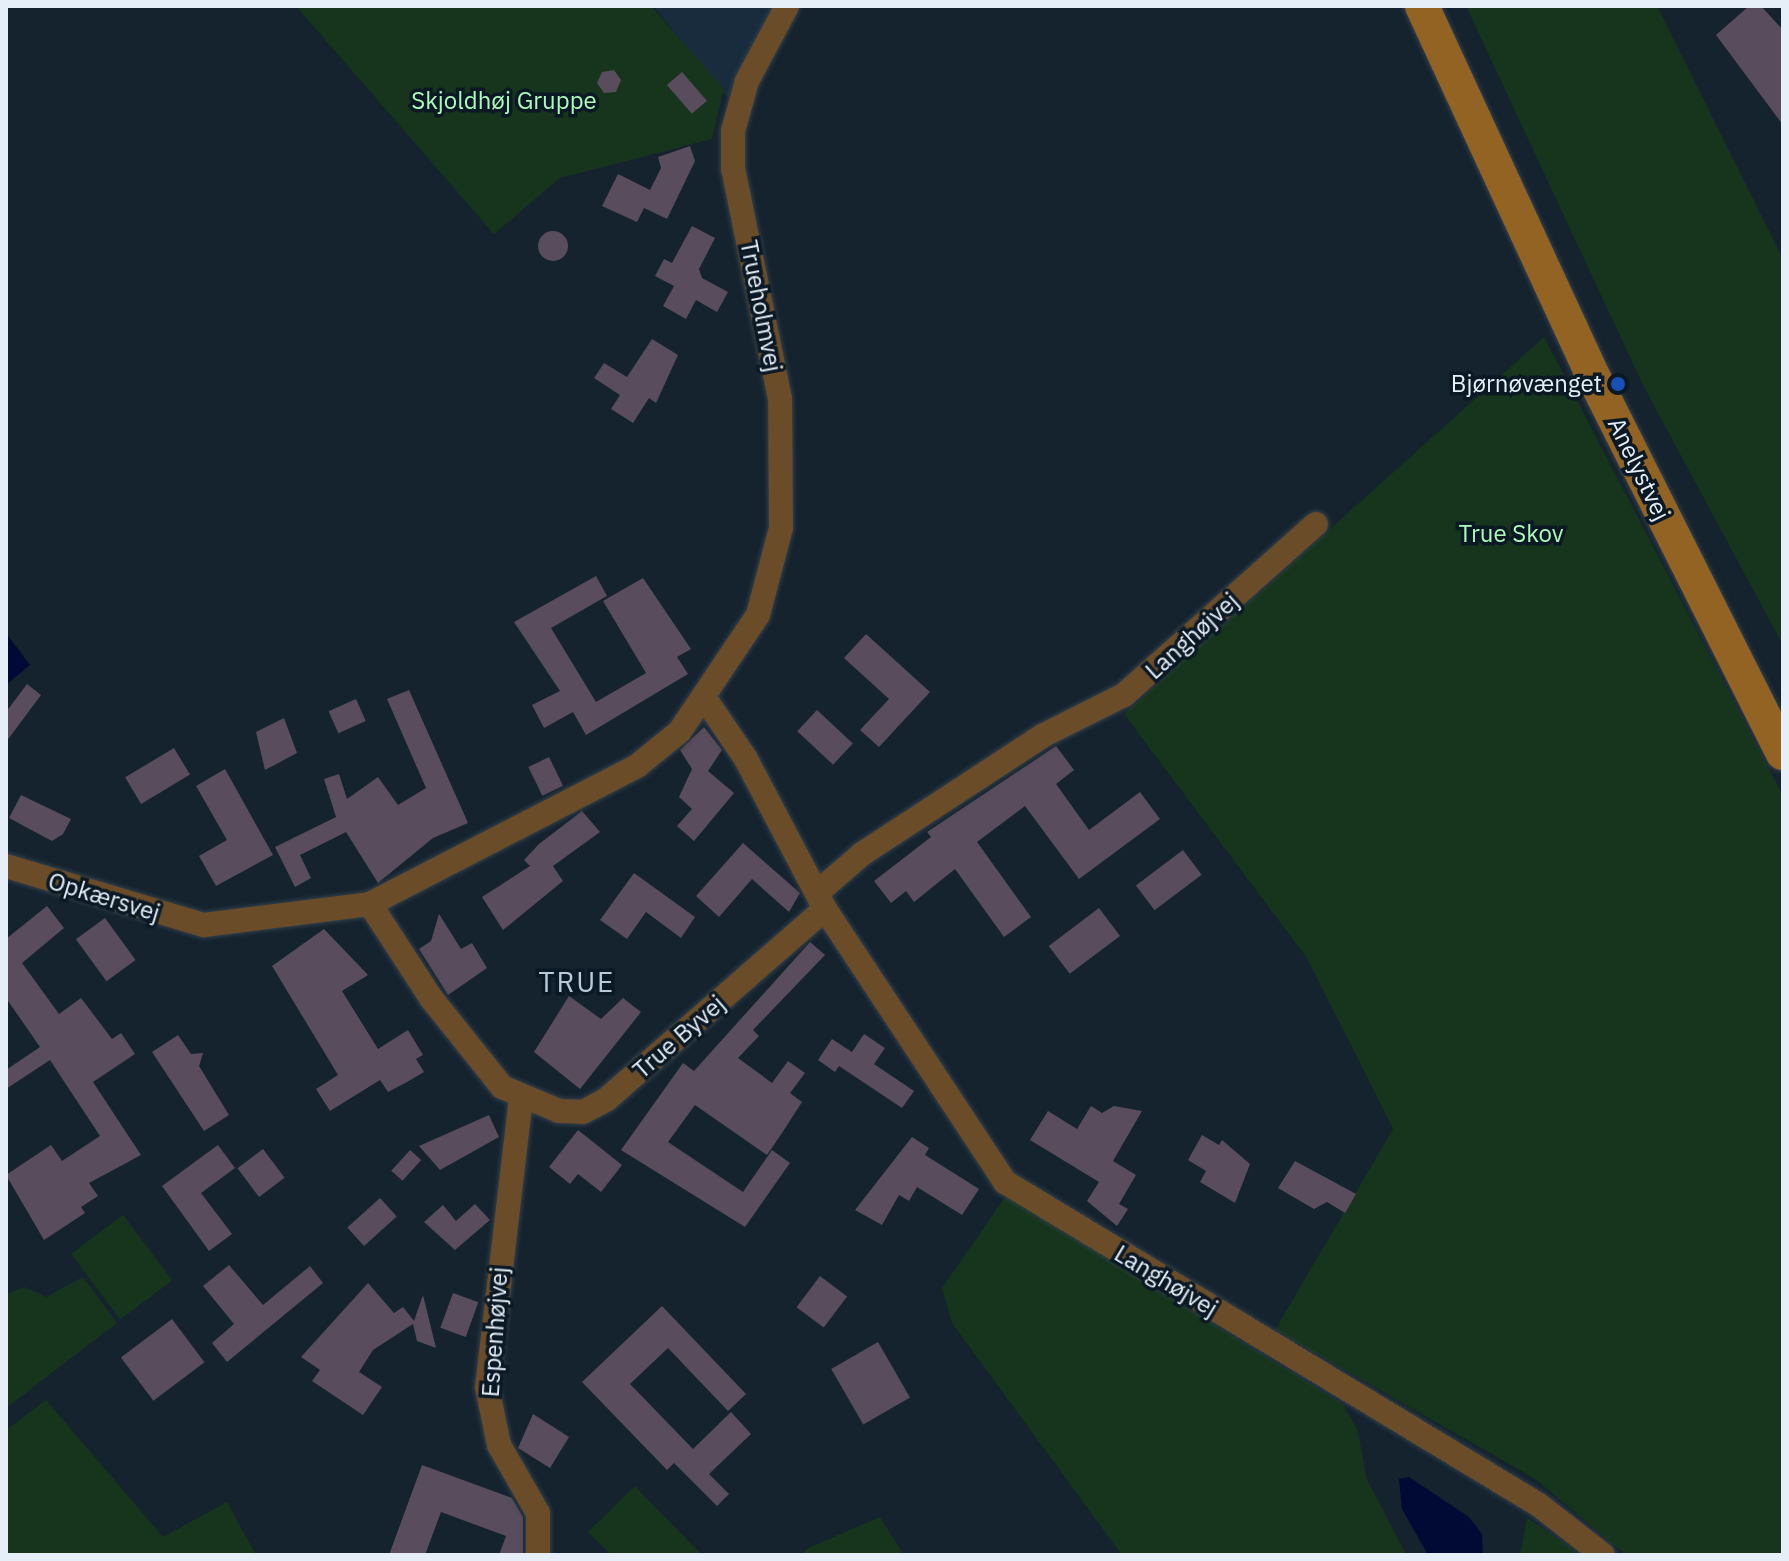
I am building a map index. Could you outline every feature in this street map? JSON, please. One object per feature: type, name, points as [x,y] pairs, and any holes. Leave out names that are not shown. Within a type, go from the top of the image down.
[{"type":"street","name":"Trueholmvej","points":[[706,700],[758,615],[781,528],[785,467],[770,338],[733,169],[733,131],[747,81],[787,6]]},
{"type":"street","name":"Anelystvej","points":[[1422,6],[1594,378],[1783,753]]},
{"type":"street","name":"Langhøjvej","points":[[1316,524],[1124,695],[1044,735],[862,854],[821,900],[1005,1182],[1539,1505],[1603,1555]]},
{"type":"street","points":[[370,904],[637,766],[706,700],[821,900]]},
{"type":"street","name":"Opkærsvej","points":[[6,866],[204,925],[370,904]]},
{"type":"street","name":"True Byvej","points":[[370,904],[482,1067],[521,1098],[559,1111],[583,1112],[607,1099],[821,900]]},
{"type":"street","name":"Espenhøjvej","points":[[521,1098],[487,1387],[499,1445],[538,1513],[538,1555]]},
{"type":"shaded area","points":[[653,6],[778,6],[729,99]]},
{"type":"green space","name":"Skjoldhøj Gruppe","points":[[296,6],[651,6],[724,89],[712,139],[560,178],[494,234]]},
{"type":"green space","points":[[1466,6],[1657,6],[1783,259],[1783,645],[1644,387]]},
{"type":"green space","name":"True Skov","points":[[1544,337],[1783,796],[1783,1555],[1626,1555],[1535,1479],[1275,1330],[1393,1129],[1307,958],[1124,714]]},
{"type":"green space","points":[[1006,1196],[1343,1404],[1358,1431],[1366,1477],[1406,1555],[1122,1555],[952,1323],[942,1288]]},
{"type":"green space","points":[[123,1215],[172,1280],[120,1320],[71,1254]]},
{"type":"green space","points":[[83,1277],[117,1323],[6,1408],[6,1294],[25,1287],[46,1297]]},
{"type":"green space","points":[[46,1400],[163,1537],[227,1502],[256,1555],[6,1555],[6,1430]]},
{"type":"green space","points":[[635,1486],[702,1555],[611,1555],[588,1532]]},
{"type":"green space","points":[[880,1517],[904,1555],[803,1555],[806,1549]]},
{"type":"green space","points":[[1527,1518],[1565,1543],[1579,1555],[1520,1555]]},
{"type":"water","points":[[6,633],[30,665],[6,685]]},
{"type":"water","points":[[1409,1477],[1469,1517],[1482,1534],[1483,1555],[1428,1555],[1402,1509],[1399,1479]]},
{"type":"building","points":[[1749,6],[1761,6],[1783,30],[1783,125],[1716,35]]},
{"type":"building","points":[[614,70],[621,80],[616,92],[604,93],[597,83],[602,72]]},
{"type":"building","points":[[682,72],[707,101],[692,114],[667,85]]},
{"type":"building","points":[[690,146],[695,161],[667,219],[644,208],[637,222],[602,206],[618,174],[650,190],[661,168],[658,157]]},
{"type":"building","points":[[692,226],[715,238],[699,269],[702,278],[728,292],[717,312],[696,300],[686,319],[663,306],[674,286],[655,276],[664,259],[672,263]]},
{"type":"building","points":[[553,231],[564,235],[568,246],[564,257],[553,261],[542,257],[538,246],[542,235]]},
{"type":"building","points":[[652,339],[678,355],[656,403],[649,398],[633,423],[611,409],[620,395],[594,378],[604,363],[627,377]]},
{"type":"building","points":[[596,576],[607,596],[551,628],[596,702],[646,673],[603,601],[643,578],[691,649],[677,657],[688,674],[586,735],[573,712],[544,728],[532,705],[560,691],[514,622]]},
{"type":"building","points":[[866,634],[930,692],[879,747],[860,730],[889,699],[844,658]]},
{"type":"building","points":[[27,684],[41,695],[6,742],[6,712]]},
{"type":"building","points":[[409,690],[468,823],[433,838],[378,883],[346,832],[300,855],[311,878],[295,887],[275,847],[336,817],[324,779],[339,774],[347,799],[378,777],[398,805],[426,788],[387,699]]},
{"type":"building","points":[[356,699],[366,721],[338,733],[329,711]]},
{"type":"building","points":[[817,710],[853,743],[833,765],[797,731]]},
{"type":"building","points":[[284,718],[297,753],[265,770],[256,732]]},
{"type":"building","points":[[704,727],[722,750],[708,771],[734,793],[694,841],[677,826],[692,809],[679,797],[692,769],[680,750]]},
{"type":"building","points":[[1056,746],[1074,770],[1056,784],[1089,830],[1140,792],[1160,819],[1079,879],[1025,806],[977,842],[1031,917],[1004,937],[955,869],[914,902],[906,891],[891,903],[874,881],[931,837],[927,832]]},
{"type":"building","points":[[174,748],[190,775],[141,804],[125,777]]},
{"type":"building","points":[[549,757],[563,786],[542,796],[528,767]]},
{"type":"building","points":[[225,769],[273,855],[216,886],[199,856],[227,840],[196,786]]},
{"type":"building","points":[[21,795],[71,819],[63,834],[52,841],[9,818]]},
{"type":"building","points":[[582,811],[600,832],[553,866],[563,881],[503,930],[482,897],[530,866],[524,860],[539,844]]},
{"type":"building","points":[[743,843],[800,893],[789,912],[752,879],[719,917],[696,896]]},
{"type":"building","points":[[1183,850],[1202,875],[1155,910],[1136,886]]},
{"type":"building","points":[[634,873],[695,917],[681,938],[646,912],[627,939],[600,920]]},
{"type":"building","points":[[47,906],[64,928],[22,963],[59,1014],[81,998],[112,1039],[121,1033],[135,1054],[93,1082],[141,1155],[89,1183],[98,1196],[81,1207],[85,1213],[44,1240],[6,1175],[51,1145],[62,1161],[100,1136],[50,1060],[6,1089],[6,1070],[40,1047],[6,998],[6,939]]},
{"type":"building","points":[[1099,908],[1120,936],[1070,974],[1049,946]]},
{"type":"building","points":[[439,914],[461,949],[472,943],[487,968],[448,995],[419,949],[431,941]]},
{"type":"building","points":[[105,918],[136,960],[106,981],[76,939]]},
{"type":"building","points":[[324,929],[368,975],[342,991],[378,1049],[408,1030],[423,1055],[416,1059],[424,1072],[388,1092],[380,1080],[330,1111],[316,1089],[338,1075],[272,966]]},
{"type":"building","points":[[810,942],[825,955],[753,1030],[759,1036],[738,1058],[772,1083],[788,1061],[805,1073],[790,1093],[802,1102],[767,1155],[695,1105],[668,1142],[743,1192],[772,1150],[790,1163],[745,1227],[621,1150],[683,1063],[694,1071]]},
{"type":"building","points":[[569,996],[601,1019],[623,998],[641,1012],[580,1089],[534,1052]]},
{"type":"building","points":[[864,1034],[885,1048],[874,1064],[914,1091],[902,1108],[839,1066],[835,1072],[818,1060],[832,1039],[852,1052]]},
{"type":"building","points":[[178,1035],[191,1054],[203,1053],[199,1066],[229,1115],[204,1131],[152,1052]]},
{"type":"building","points":[[1091,1106],[1102,1113],[1114,1106],[1142,1111],[1113,1161],[1136,1175],[1119,1204],[1128,1209],[1117,1226],[1087,1201],[1099,1182],[1030,1140],[1048,1111],[1077,1129]]},
{"type":"building","points":[[489,1115],[499,1137],[440,1170],[419,1146]]},
{"type":"building","points":[[578,1130],[622,1165],[601,1192],[578,1174],[570,1184],[549,1167]]},
{"type":"building","points":[[1202,1135],[1219,1145],[1222,1140],[1250,1164],[1235,1203],[1200,1182],[1206,1171],[1188,1160]]},
{"type":"building","points":[[912,1137],[929,1148],[925,1155],[979,1189],[962,1215],[917,1187],[909,1201],[899,1195],[882,1225],[855,1210]]},
{"type":"building","points":[[218,1145],[235,1168],[201,1193],[232,1234],[209,1251],[162,1186]]},
{"type":"building","points":[[263,1149],[285,1178],[259,1197],[237,1168]]},
{"type":"building","points":[[410,1150],[421,1160],[402,1181],[391,1171]]},
{"type":"building","points":[[1295,1161],[1356,1194],[1345,1213],[1327,1202],[1314,1209],[1278,1188]]},
{"type":"building","points":[[380,1198],[397,1217],[364,1246],[347,1227]]},
{"type":"building","points":[[475,1204],[490,1220],[455,1250],[424,1222],[443,1205],[456,1221]]},
{"type":"building","points":[[229,1265],[263,1305],[310,1266],[323,1283],[227,1362],[212,1343],[234,1324],[203,1286]]},
{"type":"building","points":[[820,1276],[847,1296],[824,1328],[797,1307]]},
{"type":"building","points":[[368,1283],[394,1313],[403,1307],[414,1321],[423,1295],[436,1348],[417,1341],[413,1324],[373,1350],[359,1372],[382,1387],[363,1415],[312,1381],[320,1370],[301,1357]]},
{"type":"building","points":[[453,1293],[478,1302],[466,1337],[440,1328]]},
{"type":"building","points":[[662,1306],[746,1394],[728,1411],[668,1348],[630,1384],[693,1449],[731,1412],[751,1434],[709,1474],[729,1494],[717,1506],[674,1463],[667,1470],[582,1382]]},
{"type":"building","points":[[172,1319],[204,1362],[153,1401],[121,1358]]},
{"type":"building","points":[[878,1342],[910,1397],[863,1424],[831,1369]]},
{"type":"building","points":[[533,1414],[569,1437],[550,1468],[518,1448]]},
{"type":"building","points":[[422,1465],[512,1498],[523,1517],[523,1555],[499,1555],[506,1536],[441,1512],[425,1555],[389,1555]]},
{"type":"place","name":"Bjørnøvænget","points":[[1618,384]]},
{"type":"district","name":"TRUE","points":[[577,982]]}]
